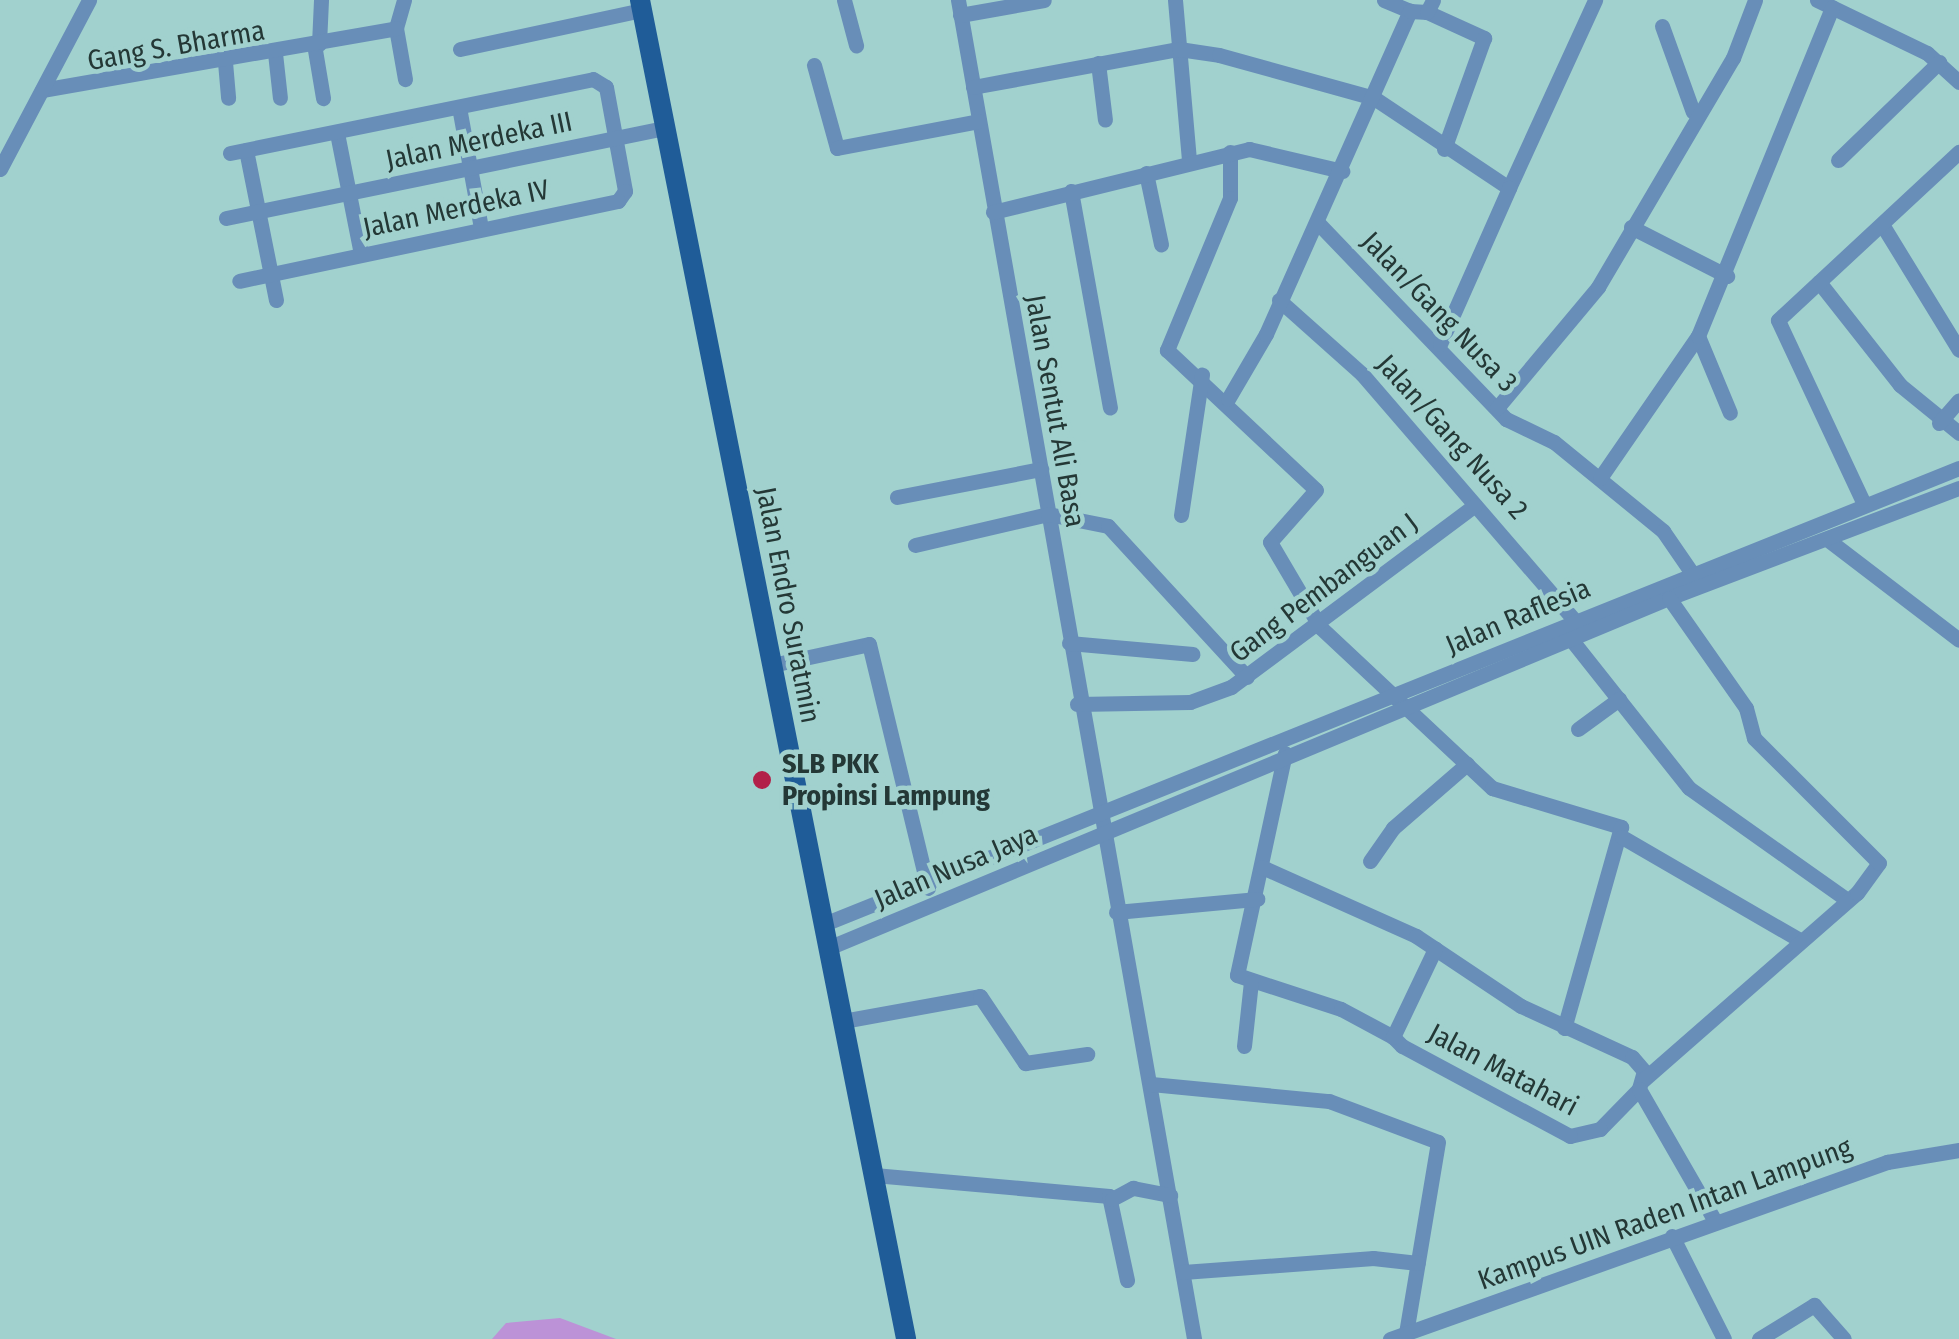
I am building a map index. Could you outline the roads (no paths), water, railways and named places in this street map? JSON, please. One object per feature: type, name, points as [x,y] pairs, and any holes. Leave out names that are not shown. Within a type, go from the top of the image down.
[{"type":"main road","name":"Jalan Endro Suratmin","points":[[641,5],[906,1339]]},
{"type":"street","points":[[0,169],[89,0]]},
{"type":"street","points":[[321,0],[317,44],[324,98]]},
{"type":"street","points":[[404,0],[396,28],[405,79]]},
{"type":"street","points":[[844,0],[856,45]]},
{"type":"street","points":[[959,8],[1044,0]]},
{"type":"street","points":[[1175,0],[1189,161]]},
{"type":"street","points":[[1384,0],[1424,8],[1484,38],[1444,149]]},
{"type":"street","points":[[1440,344],[1595,0]]},
{"type":"street","points":[[1497,408],[1575,324],[1694,112],[1733,58],[1755,0]]},
{"type":"street","points":[[1600,478],[1698,336],[1727,276],[1825,2],[1939,62],[1959,82]]},
{"type":"street","points":[[460,49],[641,5]]},
{"type":"street","name":"Jalan Sentut Ali Basa","points":[[959,8],[1041,469],[1078,704],[1151,1084],[1194,1339]]},
{"type":"street","points":[[1228,399],[1318,223],[1374,98],[1424,8]]},
{"type":"street","points":[[1662,26],[1694,112]]},
{"type":"street","name":"Gang S. Bharma","points":[[42,90],[226,62],[396,28]]},
{"type":"street","points":[[973,87],[1179,48],[1374,98],[1444,149],[1509,188]]},
{"type":"street","points":[[274,53],[280,98]]},
{"type":"street","points":[[226,62],[228,98]]},
{"type":"street","points":[[1838,160],[1939,62]]},
{"type":"street","points":[[1098,63],[1105,120]]},
{"type":"street","points":[[814,65],[837,148],[978,121]]},
{"type":"street","points":[[276,300],[258,212],[238,152],[597,80],[617,137]]},
{"type":"street","points":[[460,108],[481,228]]},
{"type":"street","name":"Jalan Merdeka III","points":[[226,218],[666,128]]},
{"type":"street","points":[[337,133],[361,254]]},
{"type":"street","name":"Jalan Merdeka IV","points":[[239,281],[621,200],[617,137]]},
{"type":"street","points":[[993,212],[1230,152],[1268,150],[1342,171]]},
{"type":"street","points":[[1230,152],[1230,198],[1167,350],[1228,399],[1316,490],[1270,542],[1320,627],[1396,703],[1506,796],[1615,824],[1622,838],[1800,940]]},
{"type":"street","points":[[1864,504],[1778,330],[1781,315],[1883,226],[1959,152]]},
{"type":"street","points":[[1146,173],[1161,244]]},
{"type":"street","points":[[1071,192],[1110,408]]},
{"type":"street","name":"Jalan/Gang Nusa 3","points":[[1318,223],[1440,344],[1497,408],[1600,478],[1671,539],[1696,580]]},
{"type":"street","points":[[1883,226],[1959,350]]},
{"type":"street","points":[[1630,227],[1727,276]]},
{"type":"street","points":[[1819,282],[1939,423],[1959,433]]},
{"type":"street","name":"Jalan/Gang Nusa 2","points":[[1280,300],[1362,374],[1575,621]]},
{"type":"street","points":[[1698,336],[1730,413]]},
{"type":"street","points":[[1182,514],[1202,375]]},
{"type":"street","points":[[1939,423],[1959,400]]},
{"type":"street","name":"Jalan Raflesia","points":[[1396,703],[1570,638],[1602,617],[1696,580],[1864,504],[1959,468]]},
{"type":"street","points":[[897,497],[1041,469]]},
{"type":"street","name":"Jalan Raflesia","points":[[1100,824],[1396,703],[1575,621],[1669,598],[1696,580],[1827,539],[1956,492]]},
{"type":"street","name":"Gang Pembanguan J","points":[[1078,704],[1190,702],[1247,677],[1320,627],[1474,505]]},
{"type":"street","points":[[915,545],[1048,514],[1108,526],[1247,677]]},
{"type":"street","points":[[1827,539],[1959,640]]},
{"type":"street","name":"Jalan Matahari","points":[[1434,949],[1393,1037],[1570,1136],[1600,1129],[1640,1085],[1879,863],[1754,738],[1746,708],[1669,598]]},
{"type":"street","points":[[1570,638],[1700,799],[1843,897]]},
{"type":"street","points":[[1070,643],[1193,654]]},
{"type":"street","points":[[772,665],[869,644],[928,888]]},
{"type":"street","points":[[1578,729],[1619,699]]},
{"type":"street","points":[[1284,750],[1257,899],[1237,975],[1341,1009],[1393,1037]]},
{"type":"street","points":[[1370,861],[1393,828],[1466,764]]},
{"type":"street","name":"Jalan Nusa Jaya","points":[[824,924],[1100,824]]},
{"type":"street","name":"Jalan Nusa Jaya","points":[[828,948],[1100,824]]},
{"type":"street","points":[[1564,1028],[1622,838]]},
{"type":"street","points":[[1262,867],[1434,949],[1564,1028],[1632,1057],[1640,1085],[1715,1221]]},
{"type":"street","points":[[1116,912],[1257,899]]},
{"type":"street","points":[[1244,1046],[1251,982]]},
{"type":"street","points":[[843,1021],[980,996],[1025,1063],[1087,1054]]},
{"type":"street","points":[[1151,1084],[1329,1101],[1438,1142],[1406,1333]]},
{"type":"street","name":"Kampus UIN Raden Intan Lampung","points":[[1390,1339],[1887,1162],[1959,1150]]},
{"type":"street","points":[[874,1174],[1112,1199],[1133,1188],[1170,1195]]},
{"type":"street","points":[[1112,1199],[1127,1280]]},
{"type":"street","points":[[1672,1236],[1724,1339]]},
{"type":"street","points":[[1183,1272],[1418,1263]]},
{"type":"street","points":[[1760,1339],[1819,1306],[1844,1339]]},
{"type":"place","name":"SLB PKK Propinsi Lampung","points":[[762,780]]}]
